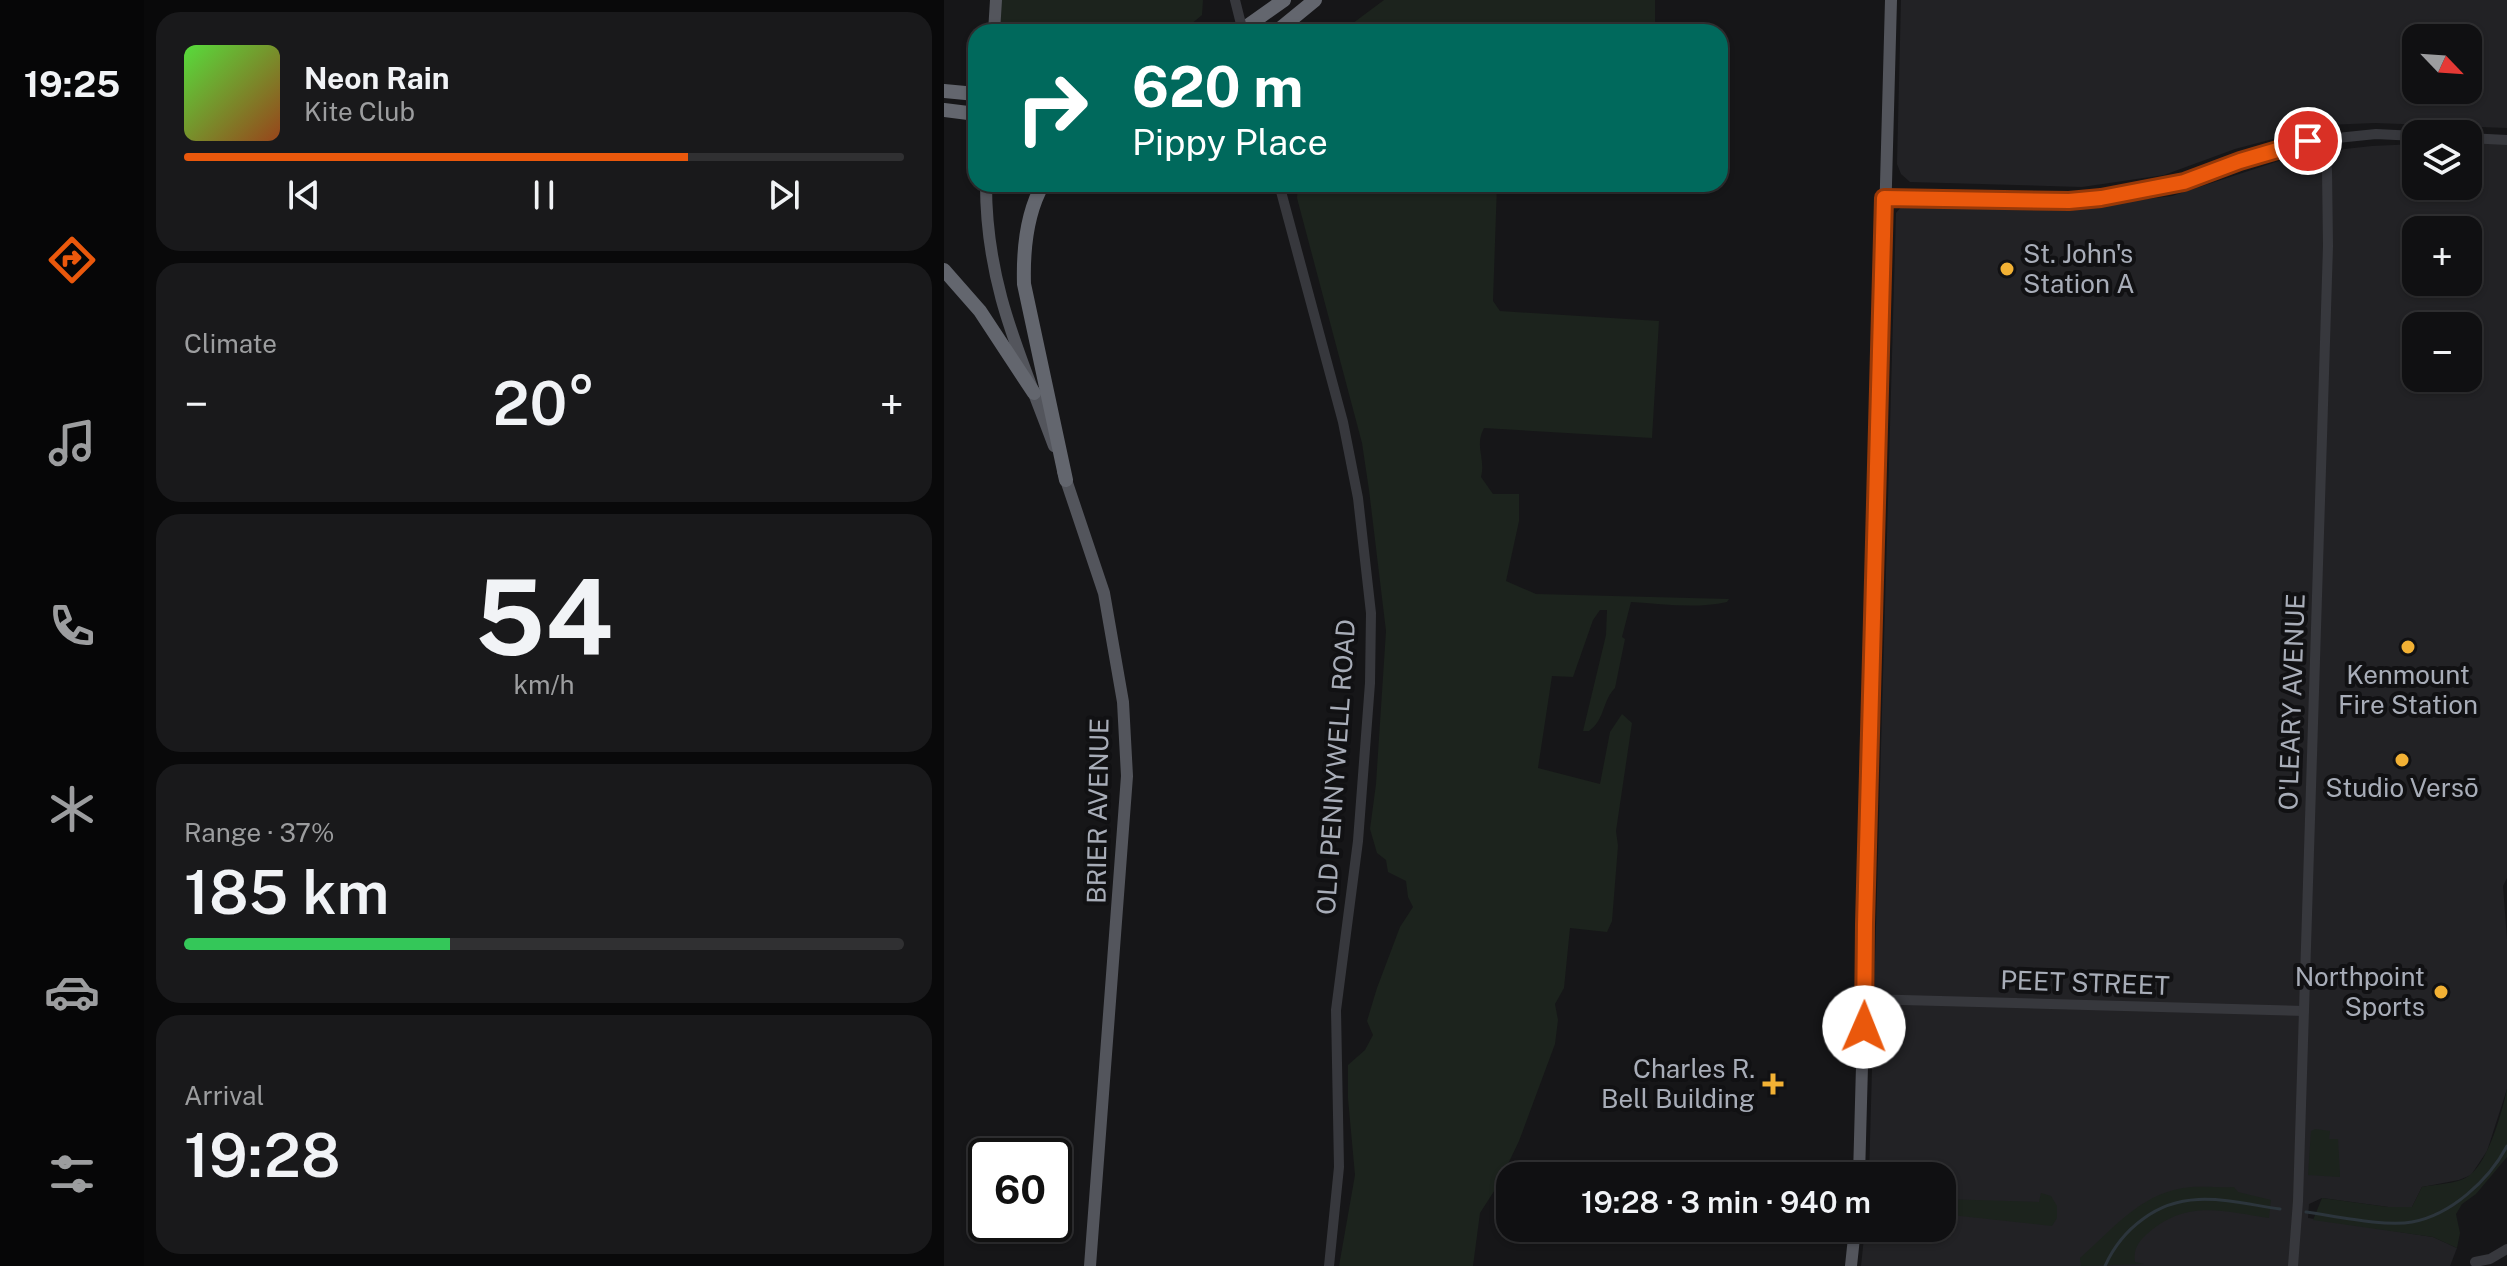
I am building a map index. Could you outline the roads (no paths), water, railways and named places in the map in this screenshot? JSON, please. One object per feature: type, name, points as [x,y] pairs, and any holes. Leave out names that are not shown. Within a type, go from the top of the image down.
[{"type":"highway","points":[[1252,24],[1284,0]]},
{"type":"highway","points":[[1286,24],[1315,0]]},
{"type":"highway","points":[[944,91],[968,93]]},
{"type":"highway","points":[[944,110],[968,113]]},
{"type":"highway","points":[[1038,192],[1023,253],[1024,284],[1066,480]]},
{"type":"highway","points":[[944,270],[980,311],[1034,393]]},
{"type":"main road","points":[[994,24],[996,0]]},
{"type":"main road","points":[[1859,1162],[1891,0]]},
{"type":"main road","name":"BRIER AVENUE","points":[[986,192],[989,241],[997,287],[1008,327],[1066,480],[1104,593],[1123,702],[1127,776],[1090,1266]]},
{"type":"main road","points":[[1851,1266],[1854,1242]]},
{"type":"street","points":[[1235,0],[1240,24]]},
{"type":"street","points":[[1884,198],[2069,201],[2101,198],[2184,182],[2281,148],[2322,139],[2376,134],[2402,135]]},
{"type":"street","name":"O'LEARY AVENUE","points":[[2293,1266],[2298,1201],[2328,246],[2327,170],[2322,139]]},
{"type":"street","points":[[2482,139],[2507,140]]},
{"type":"street","name":"OLD PENNYWELL ROAD","points":[[1281,192],[1343,422],[1358,498],[1371,613],[1370,683],[1358,841],[1336,1010],[1339,1167],[1329,1266]]},
{"type":"street","name":"PEET STREET","points":[[1865,999],[2304,1011]]},
{"type":"street","points":[[2475,1262],[2490,1259],[2507,1249]]},
{"type":"waterway","points":[[2306,1212],[2388,1223],[2427,1218],[2467,1194],[2490,1171],[2507,1146]]},
{"type":"waterway","points":[[2105,1266],[2116,1246],[2131,1229],[2159,1209],[2175,1203],[2209,1199],[2280,1209]]},
{"type":"place","name":"St. John's Station A","points":[[2007,269]]},
{"type":"place","name":"Kenmount Fire Station","points":[[2408,647]]},
{"type":"place","name":"Studio Versō","points":[[2402,760]]},
{"type":"place","name":"Northpoint Sports","points":[[2441,992]]},
{"type":"place","name":"Charles R. Bell Building","points":[[1773,1084]]}]
